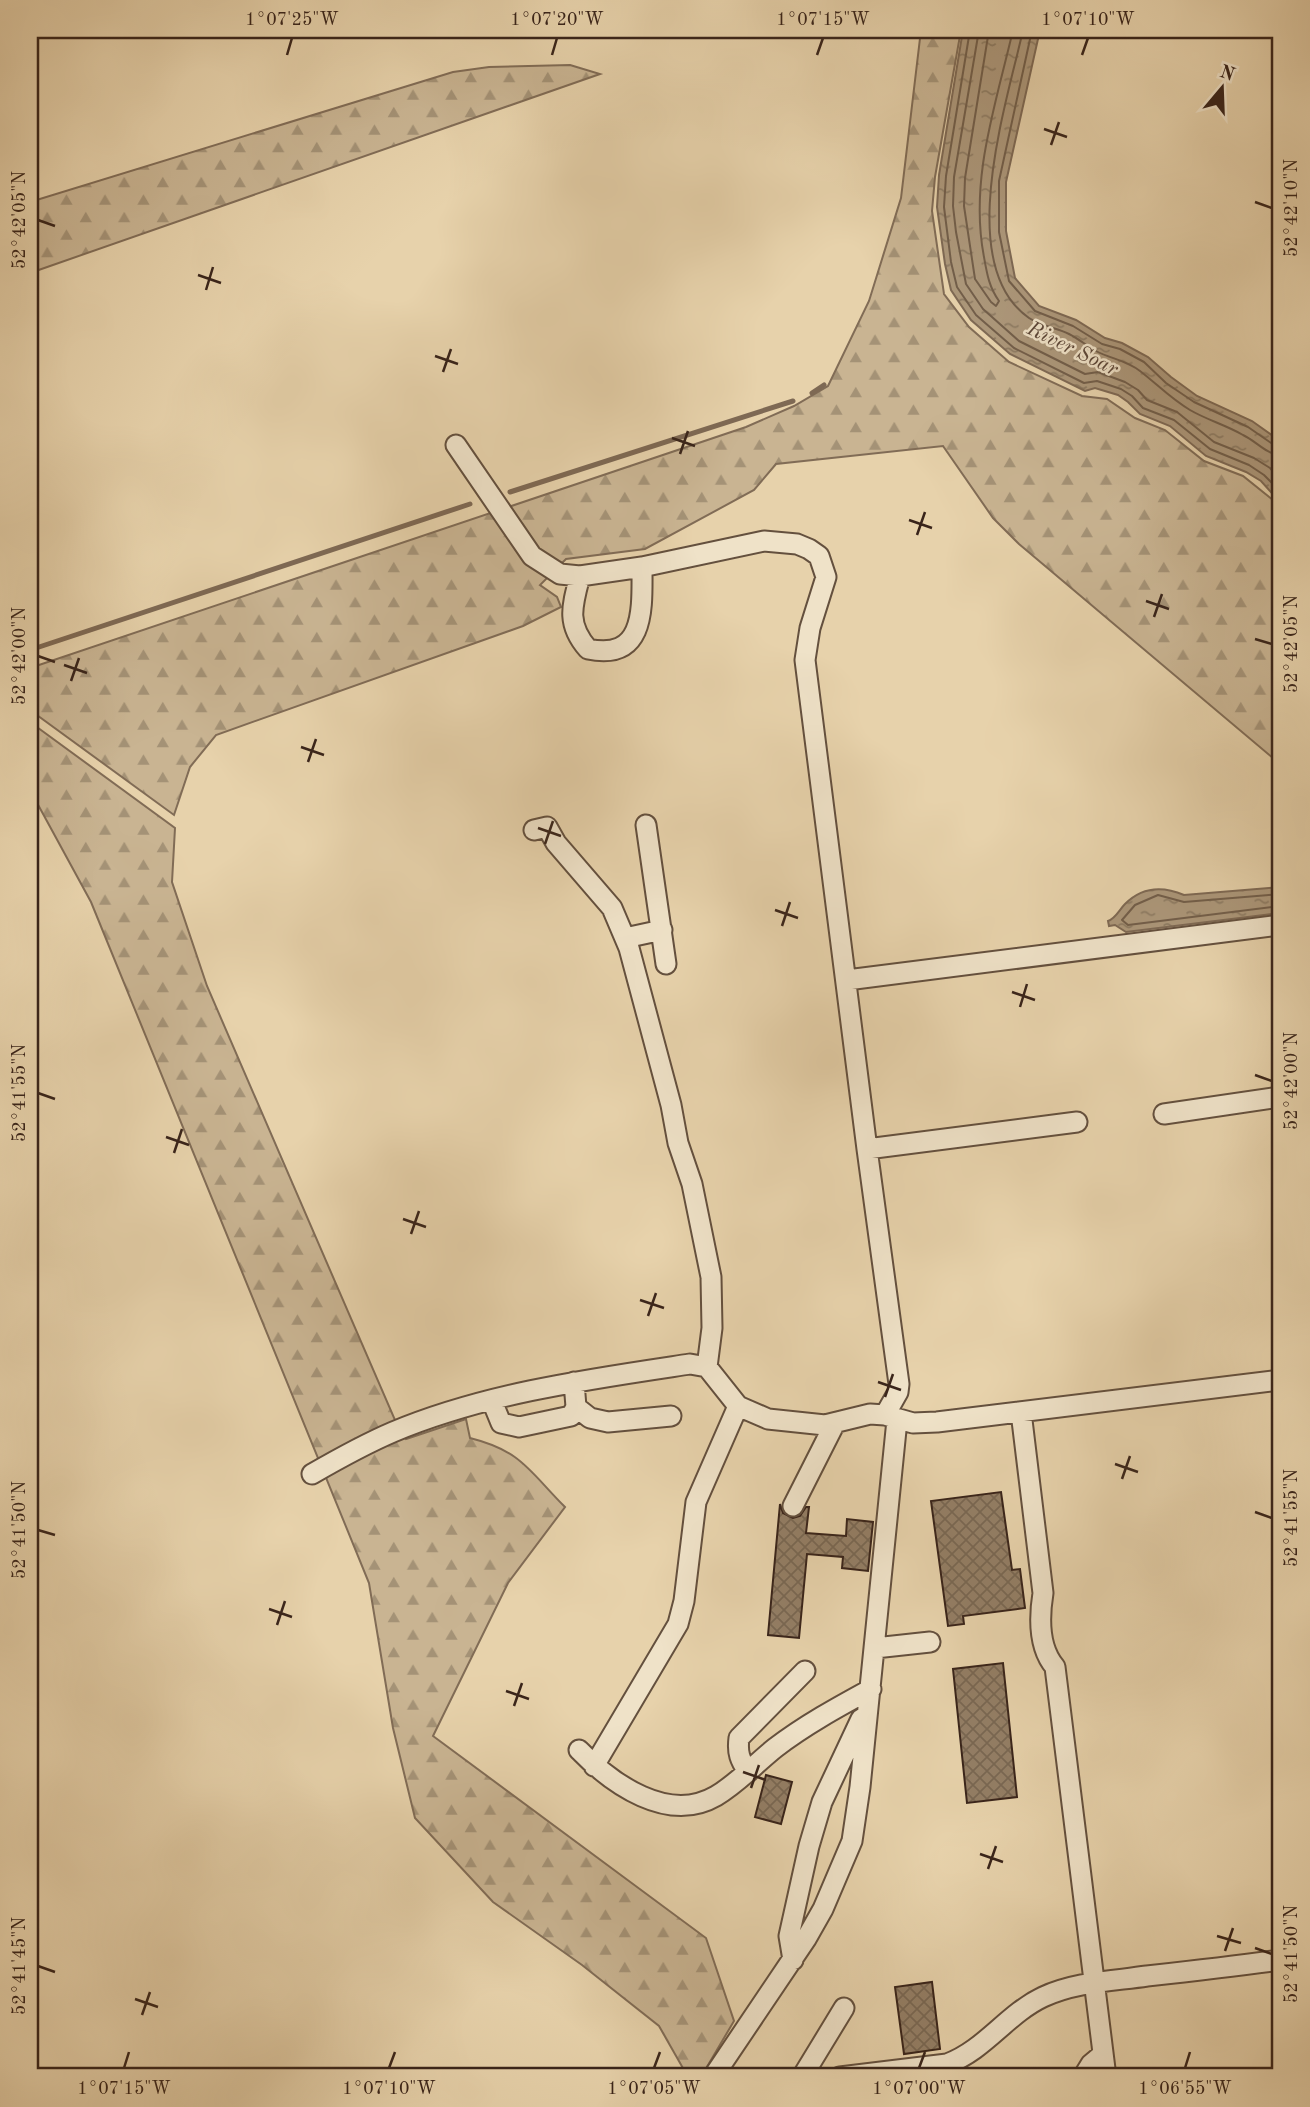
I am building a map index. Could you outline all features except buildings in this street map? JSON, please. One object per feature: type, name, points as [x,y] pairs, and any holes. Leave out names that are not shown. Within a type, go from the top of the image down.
[{"type":"lane","points":[[456,445],[532,556],[560,574],[580,576],[642,567],[764,541],[797,544],[818,556],[824,565],[826,577],[810,628],[805,660],[899,1384],[891,1417],[875,1648],[852,1841],[823,1909],[793,1960],[713,2077]]},
{"type":"lane","points":[[580,576],[572,622],[577,636],[588,649],[612,651],[632,639],[639,623],[642,567]]},
{"type":"lane","points":[[646,825],[666,964]]},
{"type":"lane","points":[[534,831],[547,827],[556,843],[612,908],[625,938],[671,1105],[678,1143],[692,1184],[711,1277],[712,1328],[707,1367]]},
{"type":"lane","points":[[847,980],[1280,925]]},
{"type":"lane","points":[[625,938],[662,930]]},
{"type":"lane","points":[[1164,1114],[1280,1097]]},
{"type":"lane","points":[[867,1149],[1077,1122]]},
{"type":"lane","points":[[312,1474],[393,1432],[492,1401],[573,1382],[690,1364],[707,1367],[738,1405],[768,1419],[802,1424],[835,1423],[870,1414],[913,1423],[937,1422],[1280,1380]]},
{"type":"lane","points":[[492,1401],[500,1423],[519,1427],[571,1416],[576,1407],[573,1382]]},
{"type":"lane","points":[[594,1766],[678,1624],[684,1601],[696,1502],[738,1405]]},
{"type":"lane","points":[[576,1407],[590,1418],[608,1422],[671,1416]]},
{"type":"lane","points":[[1021,1412],[1043,1593],[1040,1613],[1045,1655],[1055,1667],[1106,2077]]},
{"type":"lane","points":[[793,1506],[835,1423]]},
{"type":"lane","points":[[875,1648],[930,1642]]},
{"type":"lane","points":[[748,1772],[737,1749],[739,1738],[805,1671]]},
{"type":"lane","points":[[579,1750],[594,1766],[649,1799],[666,1805],[700,1802],[715,1796],[820,1717],[869,1697]]},
{"type":"lane","points":[[793,1960],[789,1936],[809,1846],[822,1802],[869,1697]]},
{"type":"lane","points":[[840,2077],[947,2064],[959,2060],[972,2053],[1040,1998],[1058,1991],[1094,1983],[1280,1960]]},
{"type":"lane","points":[[802,2077],[844,2008]]},
{"type":"lane","points":[[1083,2077],[1091,2064],[1103,2054]]},
{"type":"green space","points":[[921,30],[961,30],[935,177],[932,211],[944,294],[969,327],[1009,362],[1082,396],[1107,399],[1135,418],[1165,430],[1204,461],[1243,476],[1273,500],[1280,511],[1280,764],[1019,544],[993,518],[943,446],[776,464],[754,490],[645,549],[566,559],[540,585],[557,597],[561,607],[523,626],[216,735],[190,767],[174,815],[30,710],[30,668],[746,427],[794,406],[828,386],[869,301],[901,198]]},
{"type":"green space","points":[[570,65],[600,74],[30,273],[30,202],[453,72],[489,67]]},
{"type":"green space","points":[[30,722],[175,828],[172,882],[207,986],[401,1434],[406,1439],[466,1419],[470,1438],[488,1443],[513,1456],[565,1507],[508,1583],[433,1736],[706,1938],[734,2021],[701,2077],[688,2077],[659,2026],[582,1965],[493,1902],[415,1818],[393,1728],[369,1583],[91,902],[30,790]]},
{"type":"water","name":"River Soar","points":[[963,30],[1040,30],[1006,182],[1006,231],[1015,278],[1039,306],[1076,320],[1105,338],[1122,343],[1148,357],[1197,396],[1252,421],[1280,441],[1280,502],[1261,481],[1206,456],[1170,426],[1140,414],[1118,395],[1095,388],[1085,391],[1010,354],[971,320],[951,290],[937,207],[939,175]]},
{"type":"water","points":[[1280,887],[1280,913],[1126,932],[1115,925],[1109,926],[1108,921],[1125,904],[1146,891],[1161,889],[1184,895]]},
{"type":"waterway","points":[[812,393],[824,385]]},
{"type":"waterway","points":[[510,492],[793,401]]},
{"type":"waterway","points":[[30,650],[470,504]]}]
